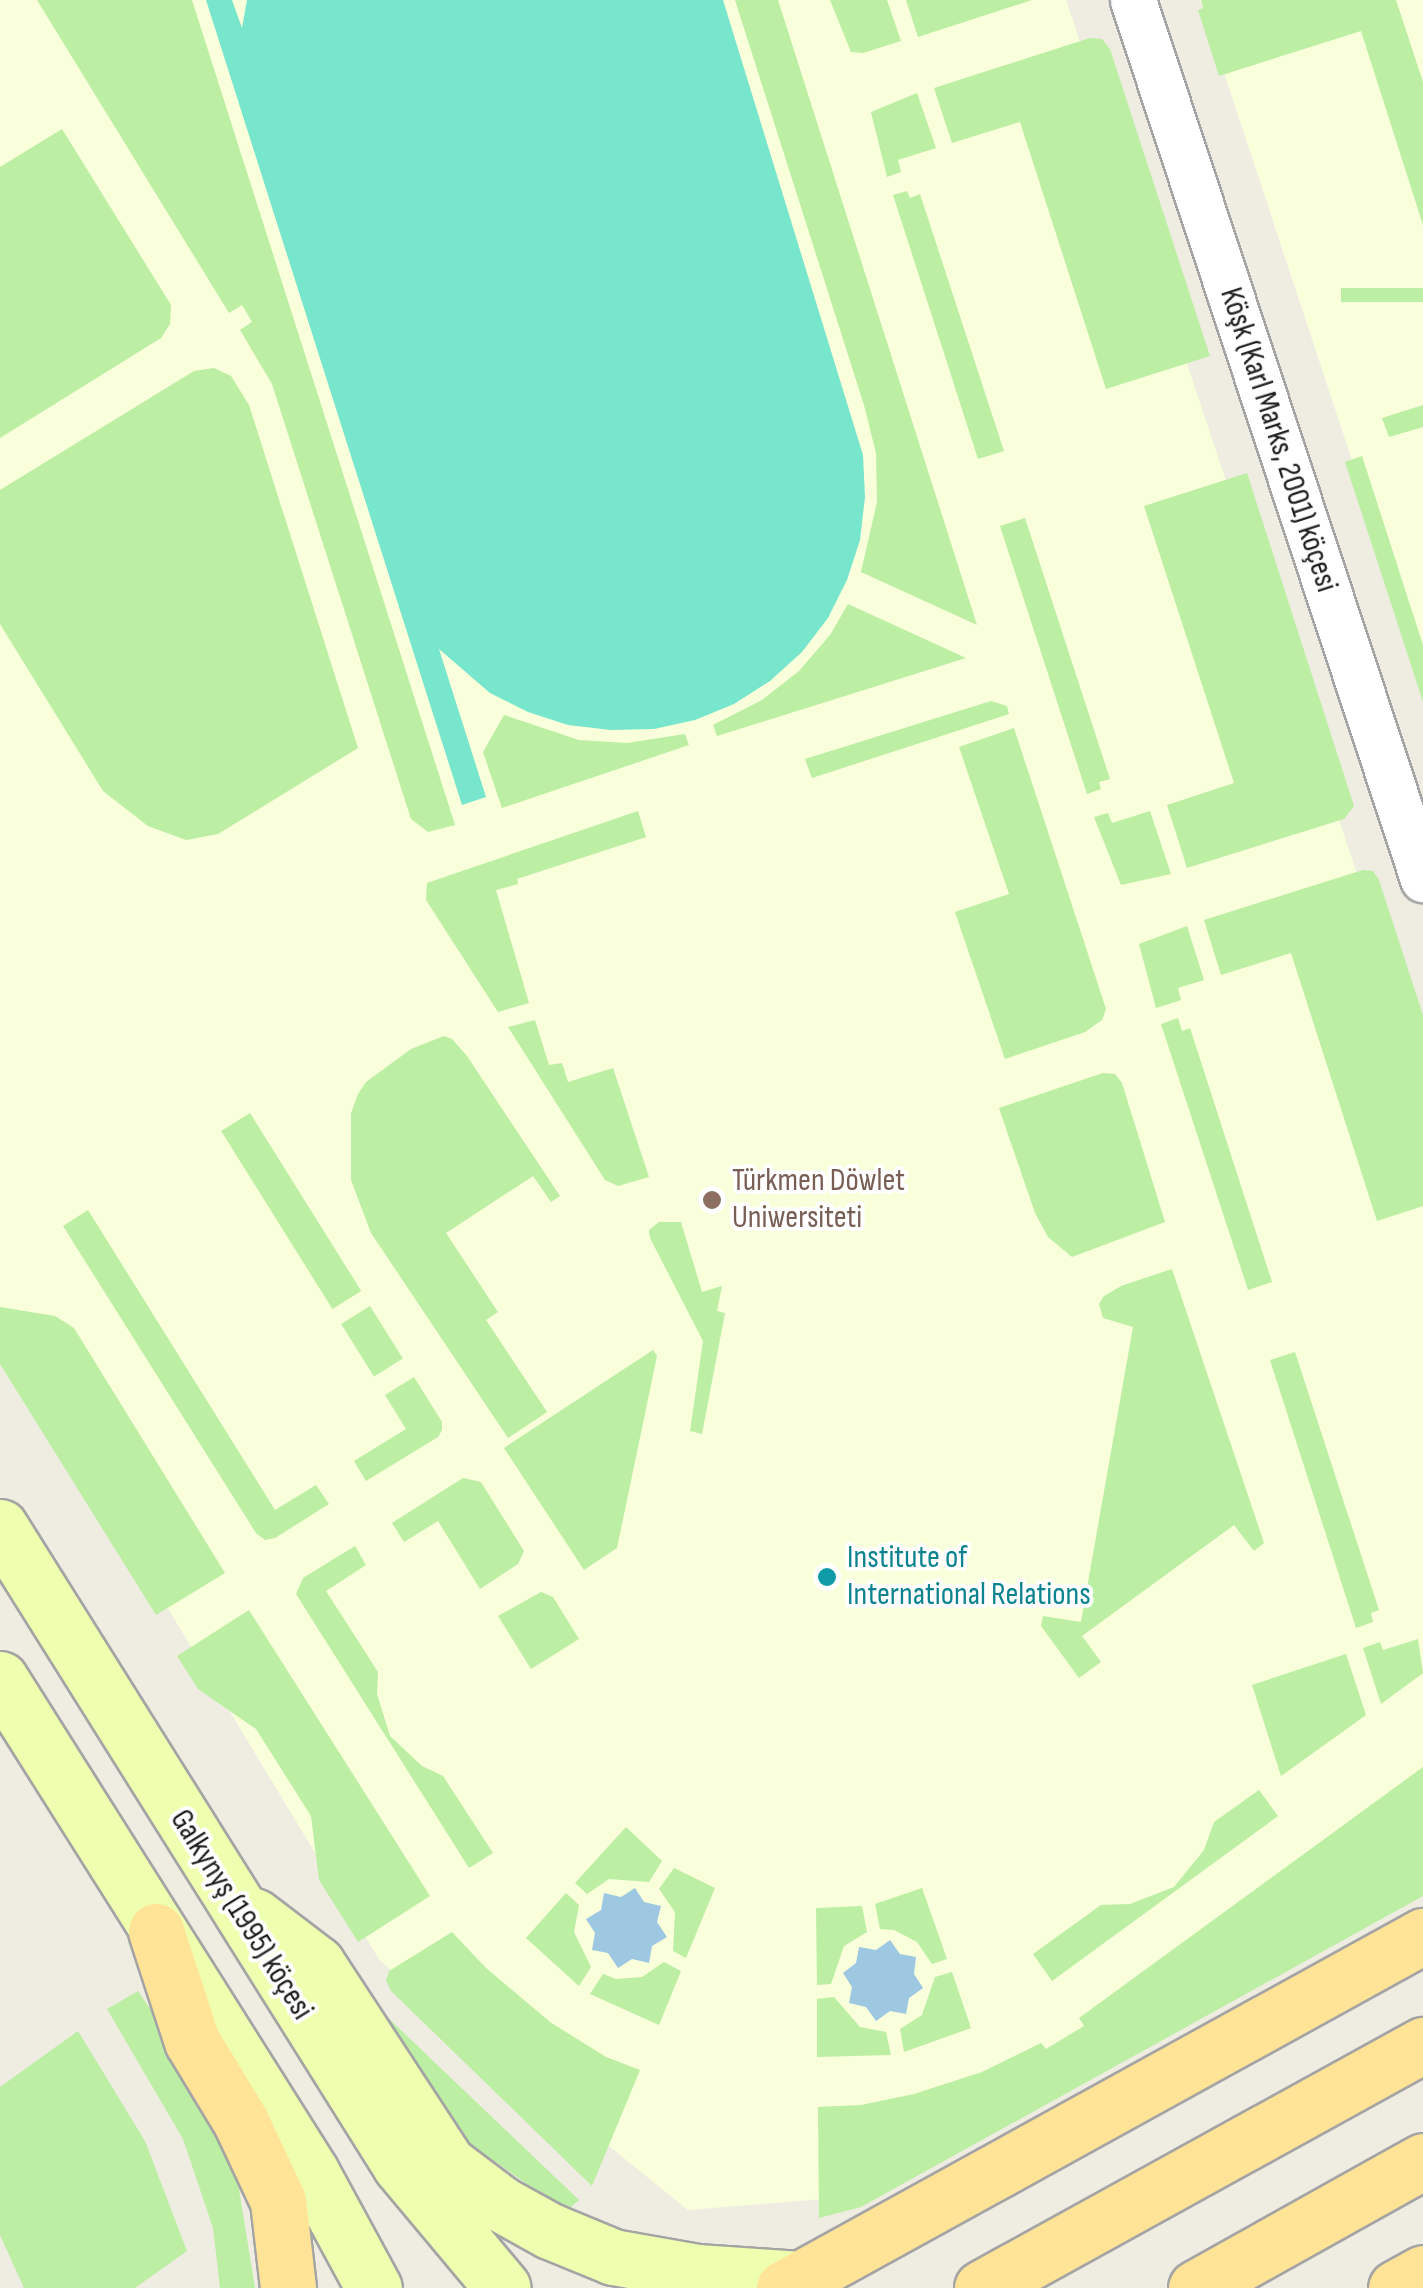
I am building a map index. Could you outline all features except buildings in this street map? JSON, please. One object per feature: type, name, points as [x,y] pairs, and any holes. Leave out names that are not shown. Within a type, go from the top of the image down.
[{"type":"main road","name":"Galkynyş (1995) köçesi","points":[[0,1527],[400,2166],[503,2288]]},
{"type":"main road","points":[[0,1679],[311,2172],[374,2288]]},
{"type":"main road","points":[[227,1895],[318,1964],[448,2164],[500,2204],[613,2257],[792,2284],[1423,1936]]},
{"type":"main road","points":[[156,1931],[192,2040],[241,2122],[278,2201],[288,2288]]},
{"type":"main road","points":[[982,2288],[1423,2046]]},
{"type":"main road","points":[[1196,2288],[1423,2162]]},
{"type":"main road","points":[[1396,2288],[1423,2273]]},
{"type":"street","name":"Köşk (Karl Marks, 2001) köçesi","points":[[1134,0],[1423,879]]},
{"type":"shaded area","name":"Türkmen Döwlet Uniwersiteti","points":[[0,0],[1066,0],[1423,1072],[1423,1883],[846,2197],[688,2210],[380,1961],[0,1329]]},
{"type":"shaded area","points":[[1200,0],[1423,0],[1423,675]]},
{"type":"green space","points":[[37,0],[192,0],[455,825],[428,832],[411,819],[272,384],[240,330],[252,322],[242,305],[229,313]]},
{"type":"green space","points":[[206,0],[232,0],[242,28],[247,0],[723,0],[863,455],[865,497],[860,540],[847,580],[828,618],[802,652],[770,681],[734,704],[695,720],[654,729],[611,730],[568,725],[528,712],[490,693],[439,649],[486,797],[462,805]]},
{"type":"green space","points":[[735,0],[778,0],[977,625],[861,572],[877,502],[876,453]]},
{"type":"green space","points":[[830,0],[887,0],[901,41],[863,53],[851,52]]},
{"type":"green space","points":[[906,0],[1032,0],[918,37]]},
{"type":"green space","points":[[1201,0],[1396,0],[1423,82],[1423,225],[1361,31],[1219,76],[1198,10],[1203,8]]},
{"type":"green space","points":[[1090,38],[1102,39],[1110,49],[1210,356],[1106,389],[1020,122],[952,143],[934,88]]},
{"type":"green space","points":[[917,93],[936,148],[898,160],[901,172],[887,177],[871,112]]},
{"type":"green space","points":[[62,129],[171,305],[170,324],[161,338],[0,438],[0,167]]},
{"type":"green space","points":[[907,191],[910,198],[920,194],[1004,451],[978,459],[893,195]]},
{"type":"green space","points":[[1341,288],[1423,288],[1423,302],[1341,302]]},
{"type":"green space","points":[[214,368],[231,376],[249,405],[358,748],[218,834],[186,840],[148,826],[103,791],[0,624],[0,490],[194,371]]},
{"type":"green space","points":[[1423,405],[1423,427],[1389,437],[1382,418]]},
{"type":"green space","points":[[1362,456],[1423,645],[1423,702],[1345,462]]},
{"type":"green space","points":[[1247,473],[1354,806],[1344,819],[1187,868],[1167,805],[1234,783],[1144,506]]},
{"type":"green space","points":[[1025,518],[1110,779],[1099,782],[1101,789],[1087,794],[1000,526]]},
{"type":"green space","points":[[848,604],[966,658],[717,736],[713,725],[762,700],[799,671],[830,635]]},
{"type":"green space","points":[[991,701],[1007,706],[1009,714],[812,778],[805,759]]},
{"type":"green space","points":[[504,715],[579,740],[627,743],[685,734],[689,745],[502,808],[483,752]]},
{"type":"green space","points":[[1014,728],[1106,1009],[1102,1020],[1085,1032],[1005,1059],[955,912],[1009,894],[959,747]]},
{"type":"green space","points":[[638,811],[646,837],[517,879],[518,884],[496,890],[529,1003],[498,1012],[426,900],[427,883]]},
{"type":"green space","points":[[1150,811],[1171,874],[1121,885],[1094,817],[1108,813],[1112,823]]},
{"type":"green space","points":[[1363,870],[1373,871],[1379,880],[1423,1015],[1423,1206],[1377,1221],[1291,953],[1221,975],[1204,920]]},
{"type":"green space","points":[[1187,926],[1204,980],[1178,988],[1181,1000],[1156,1008],[1139,944]]},
{"type":"green space","points":[[1178,1018],[1182,1031],[1190,1028],[1272,1282],[1248,1290],[1161,1024]]},
{"type":"green space","points":[[535,1020],[549,1065],[562,1063],[568,1082],[613,1068],[649,1177],[618,1186],[605,1180],[508,1027]]},
{"type":"green space","points":[[444,1036],[467,1056],[560,1196],[551,1202],[533,1176],[446,1233],[498,1312],[486,1320],[547,1412],[508,1438],[371,1233],[351,1180],[351,1113],[358,1094],[366,1082],[411,1049]]},
{"type":"green space","points":[[1103,1073],[1115,1074],[1122,1083],[1165,1222],[1072,1257],[1048,1237],[1035,1213],[999,1108]]},
{"type":"green space","points":[[250,1113],[361,1291],[332,1309],[221,1131]]},
{"type":"green space","points":[[88,1210],[275,1510],[316,1485],[329,1504],[275,1538],[265,1540],[256,1533],[63,1226]]},
{"type":"green space","points":[[659,1222],[681,1222],[702,1292],[722,1286],[717,1311],[725,1313],[702,1434],[690,1431],[703,1341],[650,1238],[649,1230]]},
{"type":"green space","points":[[1172,1269],[1264,1543],[1254,1551],[1234,1525],[1082,1636],[1101,1662],[1079,1678],[1041,1626],[1043,1616],[1081,1622],[1133,1327],[1103,1318],[1099,1304],[1104,1296],[1121,1286]]},
{"type":"green space","points":[[370,1306],[403,1359],[374,1377],[341,1324]]},
{"type":"green space","points":[[0,1307],[55,1316],[74,1328],[225,1573],[156,1615],[0,1364]]},
{"type":"green space","points":[[653,1350],[657,1356],[617,1548],[584,1570],[504,1448]]},
{"type":"green space","points":[[1295,1352],[1379,1610],[1371,1613],[1373,1622],[1356,1628],[1270,1360]]},
{"type":"green space","points":[[414,1377],[442,1422],[442,1430],[438,1437],[366,1481],[354,1461],[406,1429],[385,1395]]},
{"type":"green space","points":[[463,1478],[481,1482],[524,1551],[518,1564],[480,1589],[438,1521],[404,1542],[392,1523]]},
{"type":"green space","points":[[355,1546],[366,1565],[326,1591],[378,1672],[377,1694],[390,1736],[422,1766],[443,1776],[493,1853],[469,1868],[296,1594],[303,1578]]},
{"type":"green space","points":[[541,1592],[553,1597],[579,1639],[531,1669],[498,1616]]},
{"type":"green space","points":[[249,1610],[430,1896],[358,1942],[319,1880],[311,1816],[256,1729],[198,1689],[177,1656]]},
{"type":"green space","points":[[1418,1639],[1423,1673],[1381,1704],[1363,1648],[1380,1642],[1383,1650]]},
{"type":"green space","points":[[1346,1654],[1366,1715],[1281,1776],[1252,1685]]},
{"type":"green space","points":[[1423,1767],[1423,1896],[861,2207],[819,2218],[818,2107],[861,2105],[914,2094],[982,2072],[1041,2043],[1046,2049],[1084,2026],[1079,2018]]},
{"type":"green space","points":[[1259,1790],[1278,1816],[1052,1981],[1033,1954],[1101,1905],[1130,1904],[1174,1887],[1204,1850],[1214,1822]]},
{"type":"green space","points":[[626,1827],[662,1861],[649,1882],[609,1879],[587,1894],[575,1883]]},
{"type":"green space","points":[[674,1868],[715,1888],[686,1958],[673,1951],[675,1912],[659,1889]]},
{"type":"green space","points":[[922,1888],[947,1959],[932,1964],[917,1942],[894,1930],[880,1929],[875,1904]]},
{"type":"green space","points":[[566,1893],[579,1905],[574,1932],[591,1967],[579,1986],[526,1938]]},
{"type":"green space","points":[[862,1906],[867,1932],[844,1946],[831,1984],[817,1985],[816,1908]]},
{"type":"green space","points":[[452,1932],[486,1968],[550,2022],[606,2057],[640,2070],[592,2186],[391,1991],[386,1980],[389,1971]]},
{"type":"green space","points":[[664,1962],[681,1971],[659,2025],[590,1994],[603,1974],[616,1979],[642,1977]]},
{"type":"green space","points":[[952,1972],[971,2028],[904,2052],[900,2029],[922,2015],[935,1977]]},
{"type":"green space","points":[[138,1991],[176,2047],[236,2171],[255,2288],[220,2288],[213,2228],[183,2139],[107,2009]]},
{"type":"green space","points":[[834,1997],[860,2027],[886,2032],[891,2055],[817,2057],[817,1999]]},
{"type":"green space","points":[[384,2014],[579,2200],[570,2208],[550,2200],[464,2140],[376,2022]]},
{"type":"green space","points":[[78,2031],[145,2141],[187,2251],[135,2288],[24,2288],[0,2235],[0,2087]]},
{"type":"water","points":[[635,1888],[644,1902],[661,1906],[657,1922],[667,1937],[652,1946],[649,1963],[632,1959],[618,1968],[608,1953],[592,1950],[595,1933],[586,1919],[601,1910],[604,1893],[621,1897]]},
{"type":"water","points":[[890,1940],[900,1954],[916,1957],[914,1974],[923,1988],[909,1998],[906,2014],[890,2011],[876,2021],[866,2007],[849,2003],[852,1987],[843,1973],[856,1963],[859,1947],[876,1950]]},
{"type":"place","name":"Türkmen Döwlet Uniwersiteti","points":[[712,1200]]},
{"type":"place","name":"Institute of International Relations","points":[[827,1577]]}]
